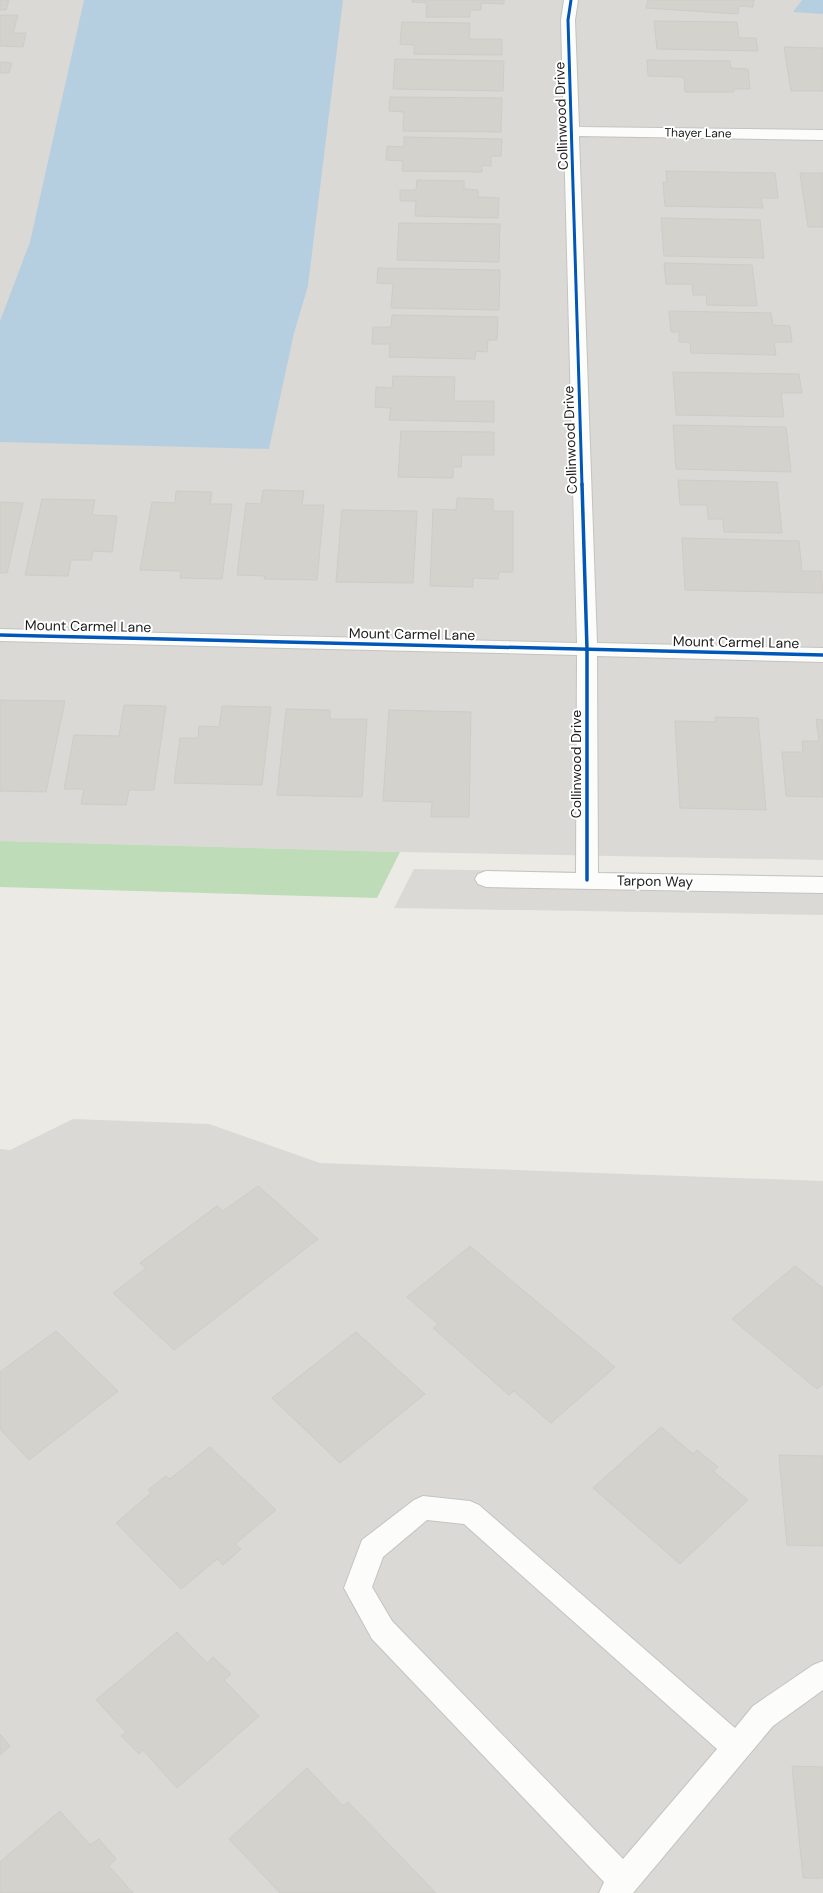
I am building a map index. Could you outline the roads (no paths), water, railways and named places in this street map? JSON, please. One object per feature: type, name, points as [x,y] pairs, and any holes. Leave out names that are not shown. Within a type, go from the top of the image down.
[{"type":"street","name":"Collinwood Drive","points":[[571,0],[568,20],[588,649],[588,880]]},
{"type":"street","name":"Thayer Lane","points":[[572,131],[823,135]]},
{"type":"street","name":"Mount Carmel Lane","points":[[0,635],[823,655]]},
{"type":"street","name":"Tarpon Way","points":[[486,879],[823,885]]},
{"type":"street","points":[[736,1748],[470,1513],[423,1508],[372,1549],[358,1588],[382,1630],[619,1887],[763,1716],[823,1674]]},
{"type":"water","points":[[84,0],[343,0],[308,286],[294,333],[269,449],[0,442],[0,321],[30,242]]},
{"type":"water","points":[[802,0],[823,0],[823,14],[793,12]]}]
